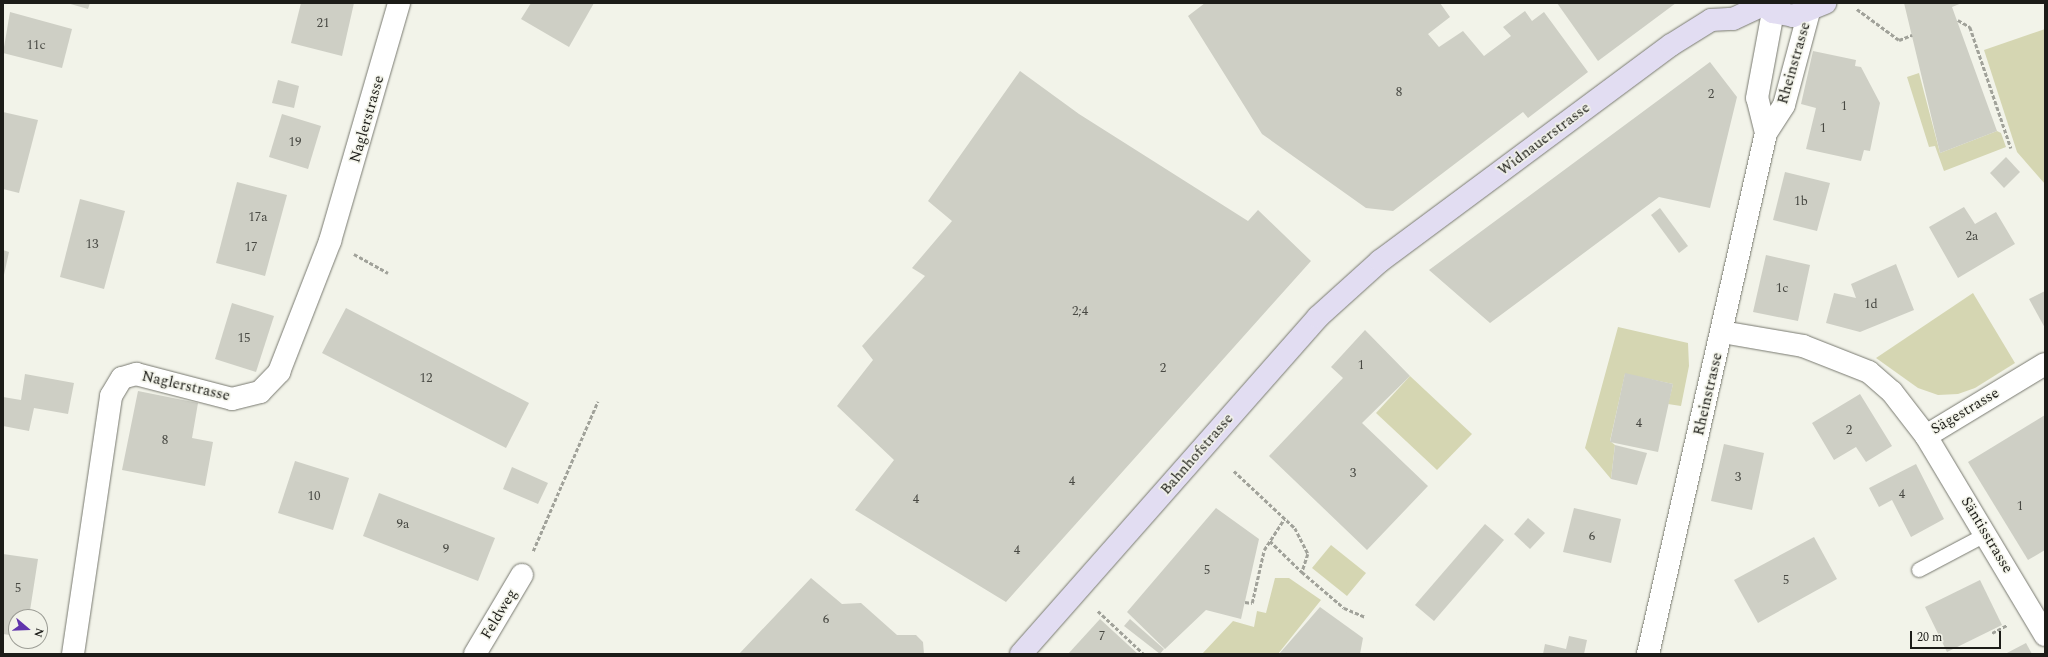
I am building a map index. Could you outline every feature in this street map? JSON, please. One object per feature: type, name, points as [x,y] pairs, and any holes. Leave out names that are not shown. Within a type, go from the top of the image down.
[{"type":"main road","points":[[1765,7],[1793,16],[1817,8]]},
{"type":"main road","name":"Widnauerstrasse","points":[[1380,261],[1714,12],[1733,19],[1765,7]]},
{"type":"main road","name":"Bahnhofstrasse","points":[[1021,654],[1318,317],[1380,261]]},
{"type":"street","name":"Naglerstrasse","points":[[73,654],[111,396],[122,378],[136,374],[232,399],[260,392],[280,372],[330,241],[399,3]]},
{"type":"street","name":"Rheinstrasse","points":[[1765,7],[1757,98],[1766,132]]},
{"type":"street","name":"Rheinstrasse","points":[[1648,654],[1766,132],[1784,105],[1817,8]]},
{"type":"street","name":"Sägestrasse","points":[[1722,332],[1803,346],[1869,372],[1892,392],[1926,436],[2045,364]]},
{"type":"street","name":"Säntisstrasse","points":[[1926,436],[1987,534],[2045,635]]},
{"type":"street","name":"Feldweg","points":[[475,654],[522,575]]},
{"type":"lane","points":[[1919,570],[1987,534]]},
{"type":"path","points":[[1857,9],[1899,40],[1912,35]]},
{"type":"path","points":[[1958,20],[1970,27],[2011,148]]},
{"type":"path","points":[[330,241],[388,273]]},
{"type":"path","points":[[522,575],[598,401]]},
{"type":"path","points":[[1234,471],[1294,528],[1308,554],[1302,572]]},
{"type":"path","points":[[1245,602],[1252,603],[1264,550],[1284,519]]},
{"type":"path","points":[[1270,541],[1302,572],[1344,608],[1365,617]]},
{"type":"path","points":[[1098,611],[1144,654]]},
{"type":"green space","points":[[2045,29],[2045,184],[2017,152],[1984,50]]},
{"type":"green space","points":[[1919,73],[1940,153],[1997,131],[2001,133],[2006,147],[1944,171],[1935,146],[1929,147],[1907,77]]},
{"type":"green space","points":[[1973,293],[2015,363],[1975,388],[1958,394],[1938,395],[1918,388],[1876,358]]},
{"type":"green space","points":[[1618,327],[1688,343],[1689,366],[1681,406],[1668,404],[1673,384],[1625,374],[1610,441],[1615,445],[1611,479],[1585,448]]},
{"type":"green space","points":[[1410,376],[1472,434],[1437,470],[1376,413]]},
{"type":"green space","points":[[1331,545],[1366,573],[1347,596],[1312,568]]},
{"type":"green space","points":[[1275,578],[1289,578],[1321,600],[1278,654],[1202,654],[1233,621],[1254,627],[1257,611],[1266,613]]},
{"type":"building","points":[[67,3],[90,3],[88,9]]},
{"type":"building","points":[[301,3],[354,3],[342,56],[291,43]]},
{"type":"building","points":[[531,3],[594,3],[569,47],[521,19]]},
{"type":"building","points":[[1205,3],[1440,3],[1450,17],[1428,34],[1439,47],[1463,31],[1484,56],[1511,36],[1503,27],[1525,11],[1532,21],[1544,12],[1588,72],[1528,118],[1523,112],[1393,211],[1366,208],[1262,134],[1188,16]]},
{"type":"building","points":[[1557,3],[1676,3],[1598,61]]},
{"type":"building","points":[[1904,3],[1962,3],[1952,7],[1997,131],[1940,153]]},
{"type":"building","points":[[10,12],[72,29],[62,68],[3,53]]},
{"type":"building","points":[[1813,51],[1856,60],[1855,66],[1861,67],[1880,103],[1870,151],[1864,150],[1861,161],[1806,149],[1816,108],[1801,104]]},
{"type":"building","points":[[1710,62],[1737,97],[1710,208],[1659,197],[1490,323],[1429,270]]},
{"type":"building","points":[[1020,71],[1079,114],[1248,221],[1258,210],[1311,261],[1006,602],[855,510],[894,460],[837,406],[873,360],[862,346],[925,276],[912,268],[952,221],[928,201]]},
{"type":"building","points":[[278,80],[299,86],[294,108],[272,103]]},
{"type":"building","points":[[3,112],[38,120],[19,193],[3,189]]},
{"type":"building","points":[[282,114],[321,126],[308,169],[269,157]]},
{"type":"building","points":[[2006,157],[2020,172],[2004,188],[1990,173]]},
{"type":"building","points":[[1785,172],[1830,183],[1817,231],[1773,220]]},
{"type":"building","points":[[237,182],[287,195],[265,276],[216,263]]},
{"type":"building","points":[[80,199],[125,211],[104,289],[60,277]]},
{"type":"building","points":[[1964,207],[1975,224],[1996,212],[2015,244],[1958,278],[1929,227]]},
{"type":"building","points":[[1660,208],[1688,246],[1679,253],[1651,215]]},
{"type":"building","points":[[3,250],[9,252],[4,275],[3,275]]},
{"type":"building","points":[[1766,255],[1810,265],[1798,321],[1753,312]]},
{"type":"building","points":[[1896,264],[1914,310],[1860,332],[1826,323],[1834,293],[1856,298],[1851,284]]},
{"type":"building","points":[[2045,291],[2045,328],[2029,299]]},
{"type":"building","points":[[232,303],[274,316],[256,372],[215,359]]},
{"type":"building","points":[[346,308],[529,403],[506,448],[322,353]]},
{"type":"building","points":[[1365,330],[1410,376],[1362,423],[1428,486],[1367,550],[1269,456],[1343,378],[1331,367]]},
{"type":"building","points":[[1625,373],[1673,384],[1658,452],[1610,442]]},
{"type":"building","points":[[25,374],[74,383],[68,414],[34,408],[29,431],[3,426],[3,397],[21,400]]},
{"type":"building","points":[[138,391],[198,403],[192,438],[213,442],[205,486],[122,470]]},
{"type":"building","points":[[1860,394],[1892,446],[1866,462],[1856,447],[1834,460],[1812,423]]},
{"type":"building","points":[[2045,415],[2045,550],[2028,560],[1968,462]]},
{"type":"building","points":[[1724,444],[1764,453],[1752,510],[1711,501]]},
{"type":"building","points":[[1615,445],[1647,453],[1637,485],[1611,479]]},
{"type":"building","points":[[295,461],[349,478],[333,530],[278,513]]},
{"type":"building","points":[[1916,464],[1944,519],[1911,537],[1892,500],[1879,507],[1869,488]]},
{"type":"building","points":[[512,467],[548,483],[538,504],[503,489]]},
{"type":"building","points":[[379,493],[495,538],[478,581],[363,536]]},
{"type":"building","points":[[1216,508],[1259,539],[1241,619],[1206,610],[1165,649],[1127,612]]},
{"type":"building","points":[[1574,508],[1621,519],[1611,563],[1563,552]]},
{"type":"building","points":[[1528,518],[1545,533],[1530,549],[1514,534]]},
{"type":"building","points":[[1485,524],[1504,540],[1434,621],[1415,605]]},
{"type":"building","points":[[1814,537],[1837,579],[1758,623],[1734,580]]},
{"type":"building","points":[[3,554],[38,559],[30,609],[8,609],[8,635],[3,634]]},
{"type":"building","points":[[811,578],[842,604],[861,603],[897,635],[916,635],[923,642],[924,654],[739,654]]},
{"type":"building","points":[[1980,580],[2002,625],[1947,652],[1925,607]]},
{"type":"building","points":[[1320,607],[1363,638],[1360,654],[1279,654]]},
{"type":"building","points":[[1100,619],[1138,654],[1068,654]]},
{"type":"building","points":[[1130,619],[1164,649],[1160,654],[1124,626]]},
{"type":"building","points":[[1569,636],[1587,640],[1584,654],[1543,654],[1545,644],[1566,649]]},
{"type":"building","points":[[2026,643],[2032,654],[2005,654]]}]
